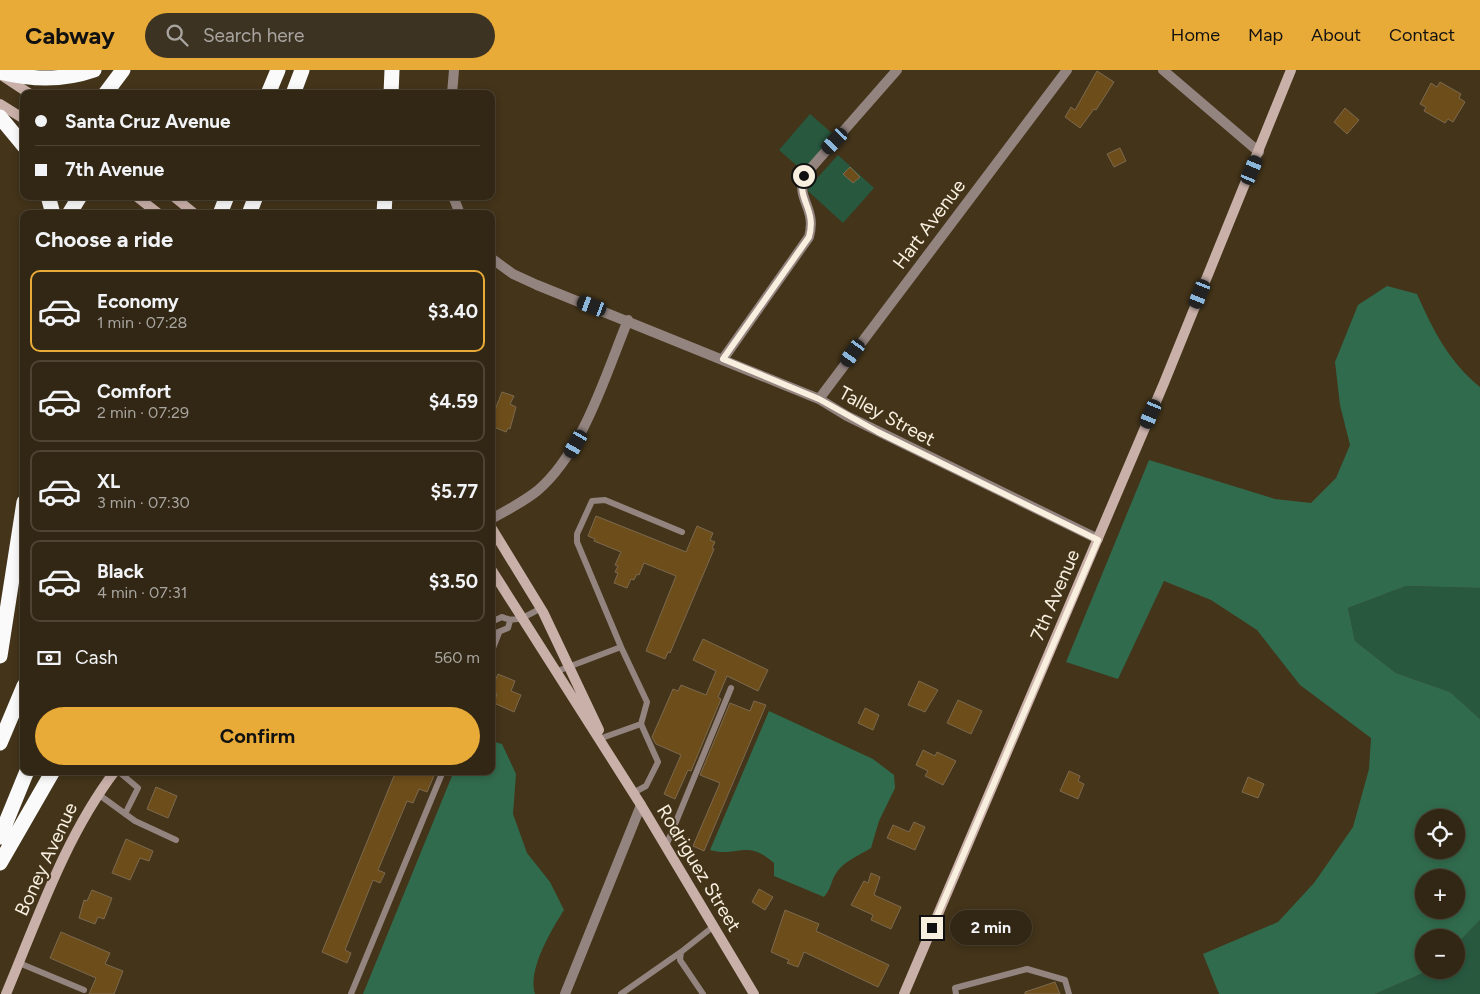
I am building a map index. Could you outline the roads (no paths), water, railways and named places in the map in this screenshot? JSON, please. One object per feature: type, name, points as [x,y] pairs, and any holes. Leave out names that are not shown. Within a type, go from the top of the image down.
[{"type":"highway","points":[[0,73],[41,78],[64,78],[94,70]]},
{"type":"highway","points":[[108,90],[124,70]]},
{"type":"highway","points":[[270,90],[278,70]]},
{"type":"highway","points":[[294,90],[302,70]]},
{"type":"highway","points":[[391,90],[392,70]]},
{"type":"highway","points":[[0,117],[20,141]]},
{"type":"highway","points":[[0,656],[20,528]]},
{"type":"highway","points":[[0,743],[20,696]]},
{"type":"highway","points":[[0,837],[25,775]]},
{"type":"highway","points":[[0,863],[52,775]]},
{"type":"street","points":[[452,90],[454,70]]},
{"type":"street","points":[[723,359],[809,237],[812,225],[811,213],[802,192],[804,176],[897,70]]},
{"type":"street","name":"Hart Avenue","points":[[819,399],[1067,70]]},
{"type":"street","points":[[1163,70],[1259,152]]},
{"type":"street","name":"7th Avenue","points":[[904,994],[1098,540],[1259,152],[1291,70]]},
{"type":"street","points":[[0,73],[24,90]]},
{"type":"street","points":[[0,104],[20,116]]},
{"type":"street","points":[[141,200],[154,210]]},
{"type":"street","points":[[178,200],[190,210]]},
{"type":"street","points":[[495,261],[513,274],[628,320],[581,435],[570,453],[555,474],[536,492],[495,517]]},
{"type":"street","name":"Talley Street","points":[[628,320],[819,399],[864,425],[1098,540]]},
{"type":"street","name":"Rodriguez Street","points":[[495,533],[541,608],[613,760],[754,994]]},
{"type":"street","name":"Rodriguez Street","points":[[495,575],[555,672],[601,738]]},
{"type":"street","name":"Boney Avenue","points":[[6,994],[68,849],[98,794],[114,775]]},
{"type":"street","points":[[565,994],[641,805]]},
{"type":"lane","points":[[633,792],[646,786],[658,762],[641,724],[647,702],[577,542],[576,534],[592,500],[605,500],[682,532]]},
{"type":"lane","points":[[495,620],[502,617],[510,621],[522,618],[541,608]]},
{"type":"lane","points":[[495,634],[508,628],[510,621]]},
{"type":"lane","points":[[495,644],[499,633]]},
{"type":"lane","points":[[555,672],[621,646]]},
{"type":"lane","points":[[666,846],[731,688]]},
{"type":"lane","points":[[601,738],[641,724]]},
{"type":"lane","points":[[122,775],[138,788],[125,814]]},
{"type":"lane","points":[[351,994],[441,775]]},
{"type":"lane","points":[[98,794],[135,821],[176,840]]},
{"type":"lane","points":[[621,994],[681,952],[714,926]]},
{"type":"lane","points":[[681,952],[680,960],[703,994]]},
{"type":"lane","points":[[19,963],[84,990]]},
{"type":"lane","points":[[956,994],[955,988],[1028,969],[1065,980],[1069,994]]}]
